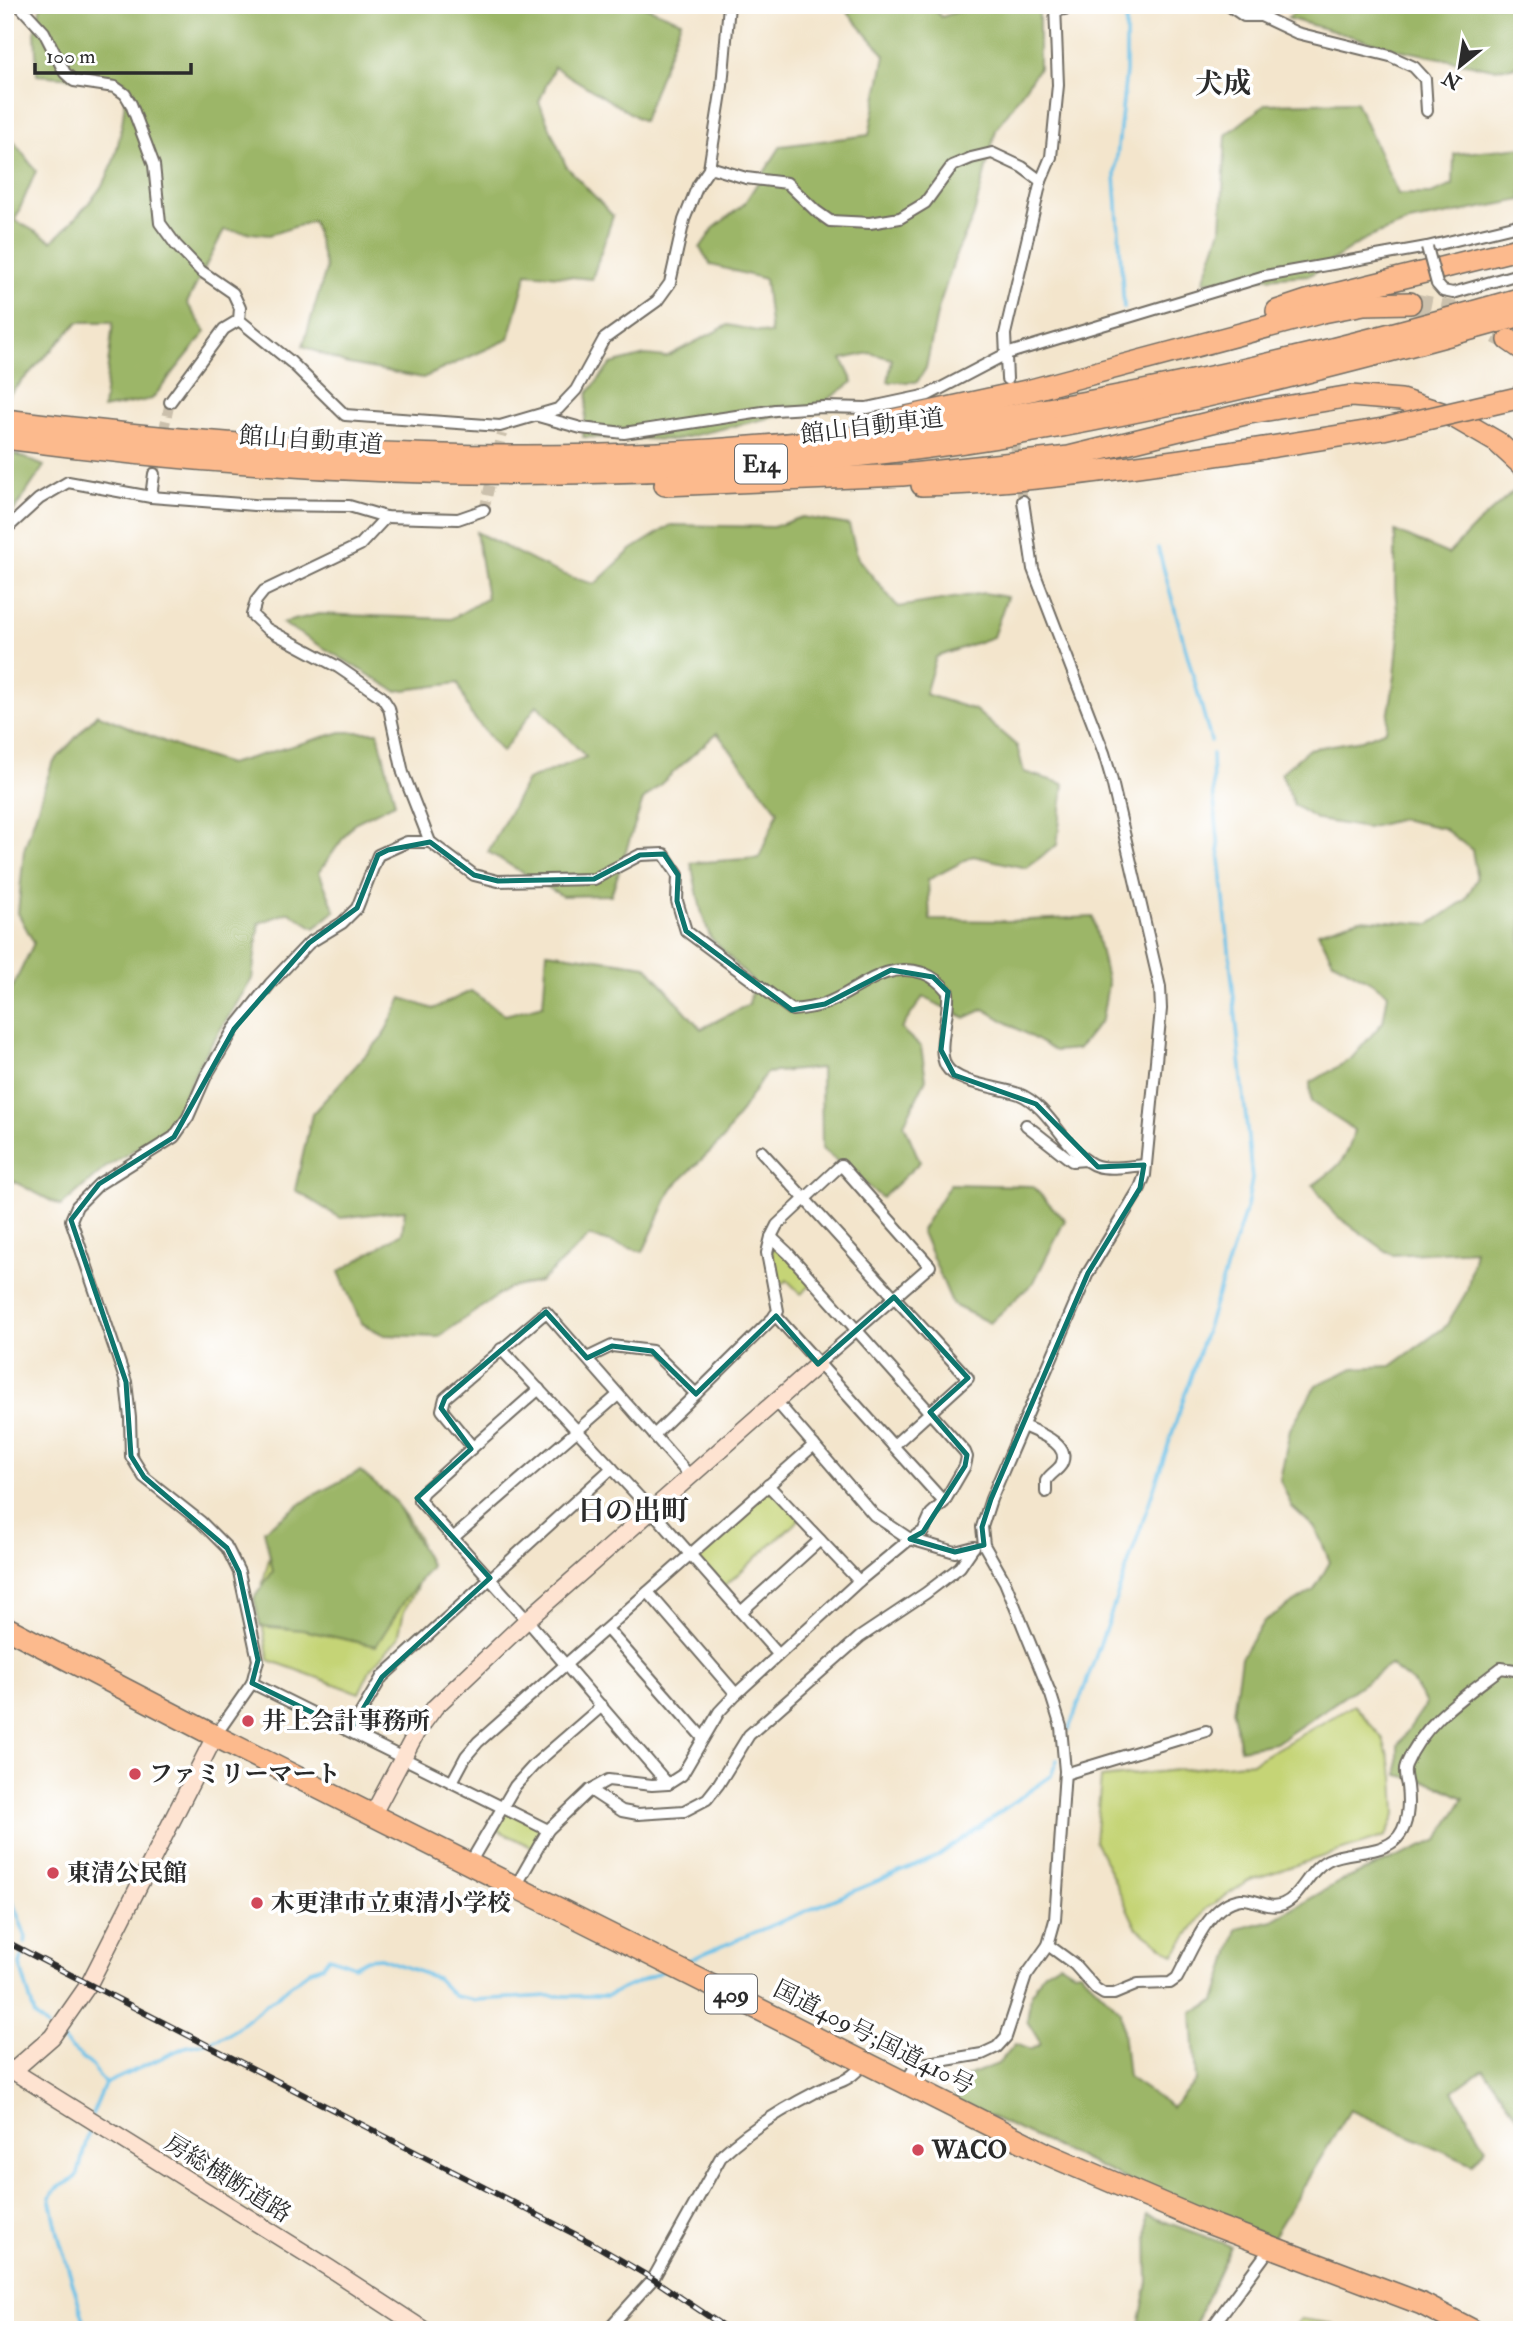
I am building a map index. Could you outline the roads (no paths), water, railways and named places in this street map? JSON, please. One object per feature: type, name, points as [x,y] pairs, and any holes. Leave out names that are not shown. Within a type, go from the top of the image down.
[{"type":"highway","points":[[1165,355],[1190,341],[1307,301],[1522,248]]},
{"type":"highway","name":"館山自動車道","points":[[5,420],[272,447],[424,454],[596,455],[791,444],[948,426],[1118,397],[1356,342],[1522,298]]},
{"type":"highway","points":[[791,444],[864,425],[1031,390],[1323,312],[1364,304],[1410,303]]},
{"type":"highway","name":"館山自動車道","points":[[5,438],[88,449],[344,470],[503,475],[663,471],[794,461],[1033,431],[1203,397],[1360,360],[1522,315]]},
{"type":"highway","points":[[344,470],[420,484],[642,486],[902,475],[1069,457],[1249,413],[1351,396],[1401,400],[1454,416],[1497,442],[1522,465]]},
{"type":"highway","points":[[762,480],[875,485],[987,484],[1059,477],[1383,429],[1522,397]]},
{"type":"highway","name":"国道409号;国道410号","points":[[5,1627],[215,1736],[1048,2154],[1203,2221],[1422,2304],[1472,2330]]},
{"type":"street","points":[[19,5],[44,32],[65,73],[74,81],[114,88],[125,94],[154,165],[160,223],[176,245],[201,271],[233,293],[240,308],[239,320]]},
{"type":"street","points":[[239,320],[291,362],[345,415],[501,430],[558,409],[576,390],[604,338],[657,301],[670,283],[684,220],[698,185],[709,169],[722,86],[729,5]]},
{"type":"street","points":[[1007,379],[1005,334],[1041,181],[1051,157],[1058,85],[1055,8],[1082,5]]},
{"type":"street","points":[[1228,5],[1244,16],[1261,16],[1297,33],[1390,56],[1414,67],[1425,79],[1427,111]]},
{"type":"street","points":[[1261,16],[1273,5]]},
{"type":"street","points":[[709,169],[746,178],[787,183],[816,211],[830,220],[870,223],[900,218],[925,203],[952,166],[971,158],[992,153],[1022,167],[1041,181]]},
{"type":"street","points":[[536,416],[581,428],[624,433],[775,410],[867,408],[928,395],[1006,354],[1265,276],[1427,247],[1522,224]]},
{"type":"street","points":[[1427,247],[1437,284],[1443,291],[1453,293],[1522,273]]},
{"type":"street","points":[[170,402],[224,329],[239,320]]},
{"type":"street","points":[[151,497],[154,474]]},
{"type":"street","points":[[5,530],[39,499],[68,482],[151,497],[254,505],[349,506],[386,517],[458,519],[484,510]]},
{"type":"street","points":[[590,1790],[622,1811],[638,1814],[684,1811],[707,1799],[749,1735],[860,1637],[960,1567],[978,1546],[984,1515],[1088,1273],[1140,1188],[1144,1175],[1161,1009],[1157,971],[1111,777],[1033,569],[1023,500]]},
{"type":"street","points":[[386,517],[360,545],[264,591],[256,601],[252,615],[267,629],[338,667],[382,697],[389,708],[403,773],[430,842],[474,875],[498,881],[594,879],[614,871],[640,855],[664,854],[678,875],[677,901],[686,931],[792,1010],[825,1004],[872,977],[891,971],[911,970],[933,977],[948,992],[949,1009],[941,1050],[947,1067],[954,1075],[1022,1095],[1036,1104],[1086,1160],[1098,1167],[1144,1165]]},
{"type":"street","points":[[8,2073],[52,2037],[89,1984],[215,1736],[252,1683],[258,1660],[239,1572],[227,1548],[201,1522],[144,1476],[131,1456],[131,1418],[126,1382],[71,1220],[77,1206],[99,1184],[174,1137],[188,1117],[206,1076],[234,1029],[270,984],[309,943],[342,923],[357,908],[378,855],[407,842],[430,842]]},
{"type":"street","points":[[1026,1125],[1072,1161],[1086,1160]]},
{"type":"street","points":[[761,1151],[968,1378],[893,1446]]},
{"type":"street","points":[[373,1814],[402,1757],[435,1707],[527,1620],[930,1266],[841,1165],[777,1225],[771,1237],[767,1253],[778,1311],[765,1329],[654,1435]]},
{"type":"street","points":[[516,1886],[548,1830],[590,1790],[608,1780],[668,1784],[682,1775],[719,1712],[859,1581],[910,1539],[923,1532],[931,1514],[944,1502],[965,1465],[967,1457],[930,1412],[788,1252],[771,1237]]},
{"type":"street","points":[[471,1449],[470,1444],[446,1416],[442,1405],[445,1398],[546,1312],[690,1476]]},
{"type":"street","points":[[775,1315],[944,1502]]},
{"type":"street","points":[[587,1358],[612,1346],[652,1350],[696,1394]]},
{"type":"street","points":[[502,1349],[652,1511],[778,1654]]},
{"type":"street","points":[[539,1389],[423,1492],[419,1500],[668,1784]]},
{"type":"street","points":[[453,1538],[618,1395]]},
{"type":"street","points":[[776,1401],[874,1514],[910,1539],[955,1552],[978,1546]]},
{"type":"street","points":[[1023,1426],[1049,1437],[1063,1453],[1064,1460],[1046,1481],[1046,1492]]},
{"type":"street","points":[[452,1782],[466,1756],[478,1742],[814,1445]]},
{"type":"street","points":[[350,1731],[382,1677],[612,1468]]},
{"type":"street","points":[[768,1485],[859,1581]]},
{"type":"street","points":[[741,1612],[820,1540]]},
{"type":"street","points":[[906,2082],[916,2065],[968,2058],[997,2046],[1006,2037],[1026,1976],[1048,1945],[1055,1920],[1065,1774],[1061,1727],[1054,1703],[1005,1583],[978,1546]]},
{"type":"street","points":[[648,1592],[736,1694]]},
{"type":"street","points":[[607,1629],[703,1738]]},
{"type":"street","points":[[1048,1945],[1074,1964],[1096,1989],[1104,1994],[1114,1994],[1138,1984],[1170,1983],[1177,1978],[1214,1911],[1243,1899],[1279,1906],[1291,1900],[1310,1873],[1329,1859],[1394,1841],[1405,1824],[1408,1808],[1404,1768],[1416,1745],[1446,1709],[1501,1668],[1522,1671]]},
{"type":"street","points":[[252,1683],[548,1830]]},
{"type":"street","points":[[470,1863],[515,1786],[601,1706]]},
{"type":"street","points":[[1065,1774],[1206,1731]]},
{"type":"street","points":[[607,2330],[653,2279],[722,2155],[739,2139],[773,2116],[817,2091],[849,2079],[865,2062]]},
{"type":"street","name":"房総横断道路","points":[[8,2073],[329,2268],[424,2330]]},
{"type":"street","points":[[1210,2330],[1271,2248]]},
{"type":"waterway","points":[[1124,308],[1115,175],[1126,72],[1126,20]]},
{"type":"waterway","points":[[1158,548],[1211,741]]},
{"type":"waterway","points":[[1069,1729],[1161,1468],[1247,1206],[1252,1179],[1213,789],[1212,754]]},
{"type":"waterway","points":[[686,1961],[938,1856],[1051,1776],[1057,1760]]},
{"type":"waterway","points":[[5,1882],[26,1937],[25,1943]]},
{"type":"waterway","points":[[22,1957],[20,1965],[35,2016],[47,2027]]},
{"type":"waterway","points":[[92,2115],[105,2084],[185,2047],[229,2034],[310,1970],[322,1966],[329,1957],[354,1966],[367,1959],[381,1958],[436,1978],[454,1996],[474,2000],[607,1996],[663,1971]]},
{"type":"waterway","points":[[61,2039],[92,2066],[105,2084]]},
{"type":"waterway","points":[[87,2330],[59,2238],[50,2197],[56,2189],[78,2174],[90,2126]]},
{"type":"tunnel","points":[[1410,303],[1455,312],[1509,340]]},
{"type":"tunnel","points":[[154,474],[170,402]]},
{"type":"tunnel","points":[[1013,430],[1023,501]]},
{"type":"tunnel","points":[[484,510],[502,434]]},
{"type":"railway","points":[[5,1941],[590,2242],[653,2279],[729,2330]]},
{"type":"place","name":"井上会計事務所","points":[[248,1721]]},
{"type":"place","name":"ファミリーマート","points":[[135,1774]]},
{"type":"place","name":"東清公民館","points":[[53,1873]]},
{"type":"place","name":"木更津市立東清小学校","points":[[257,1903]]},
{"type":"place","name":"WACO","points":[[918,2150]]},
{"type":"district","name":"犬成","points":[[1223,83]]},
{"type":"district","name":"日の出町","points":[[633,1510]]}]
